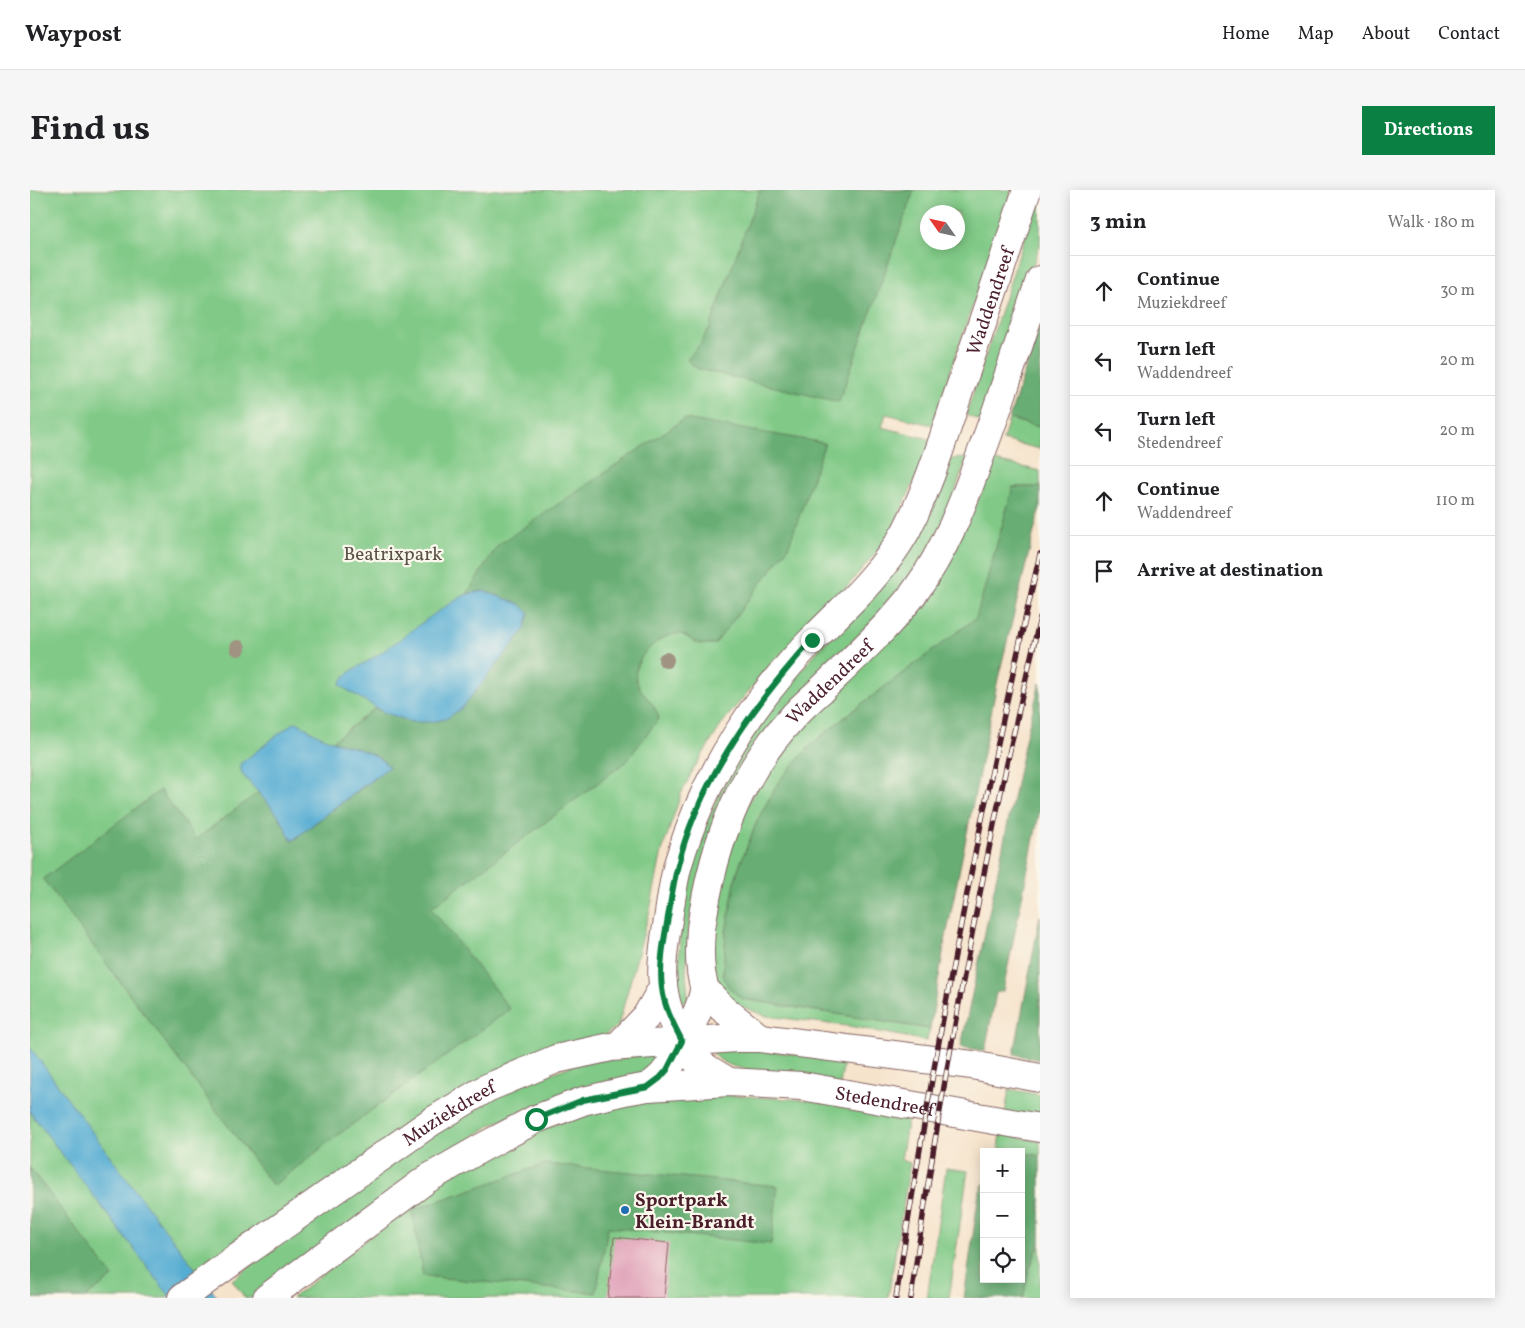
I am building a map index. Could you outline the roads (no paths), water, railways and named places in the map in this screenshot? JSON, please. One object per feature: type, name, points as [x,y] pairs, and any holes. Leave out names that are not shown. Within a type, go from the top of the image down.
[{"type":"main road","name":"Waddendreef","points":[[662,989],[663,949],[677,868],[691,825],[728,750],[765,695],[812,640],[858,595],[898,545],[919,504],[934,464],[1027,190]]},
{"type":"main road","name":"Waddendreef","points":[[648,1087],[667,1070],[700,1005],[704,988],[699,953],[701,928],[712,867],[722,835],[746,781],[758,761],[791,718],[882,630],[913,594],[941,551],[973,476],[1040,280]]},
{"type":"main road","points":[[704,988],[721,1007],[760,1038],[972,1065],[1040,1078]]},
{"type":"main road","points":[[662,989],[682,1041],[696,1060],[729,1082]]},
{"type":"main road","points":[[618,1046],[646,1017],[662,989]]},
{"type":"main road","name":"Muziekdreef","points":[[182,1298],[431,1122],[487,1088],[556,1059],[618,1046],[760,1038]]},
{"type":"main road","name":"Stedendreef","points":[[648,1087],[729,1082],[802,1086],[1040,1128]]},
{"type":"main road","points":[[267,1298],[427,1180],[482,1147],[536,1119],[583,1100],[648,1087]]},
{"type":"water","points":[[484,591],[520,604],[529,613],[525,629],[462,708],[446,719],[431,722],[411,722],[383,712],[340,684],[349,673],[452,602],[465,595]]},
{"type":"water","points":[[297,722],[321,736],[367,752],[383,761],[389,767],[292,841],[279,816],[242,774],[240,764],[289,726]]},
{"type":"water","points":[[30,1047],[140,1197],[218,1298],[171,1298],[30,1112]]},
{"type":"railway","points":[[896,1298],[943,1018],[961,924],[979,832],[1040,554]]},
{"type":"railway","points":[[911,1298],[937,1127],[984,871],[1040,618]]},
{"type":"place","name":"Sportpark Klein-Brandt","points":[[625,1210]]},
{"type":"park label","name":"Beatrixpark","points":[[393,553]]}]
